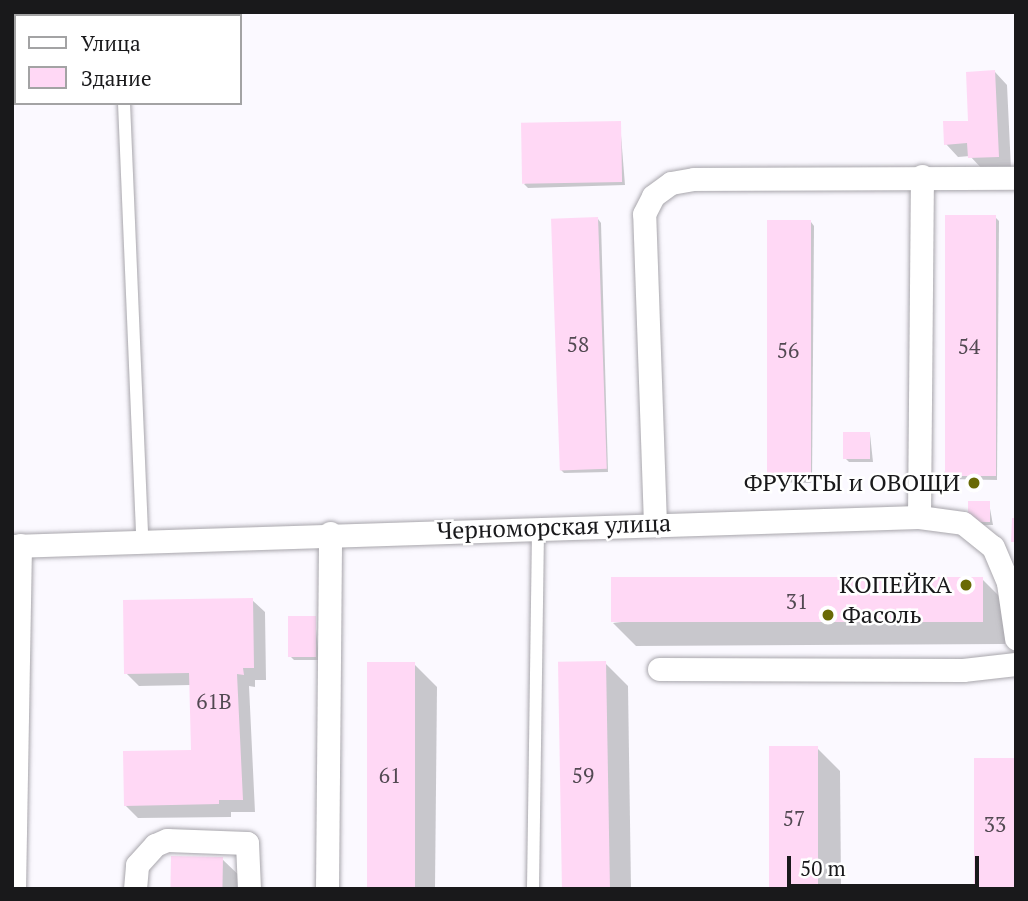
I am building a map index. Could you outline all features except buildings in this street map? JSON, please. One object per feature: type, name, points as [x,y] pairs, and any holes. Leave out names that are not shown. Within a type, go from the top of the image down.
[{"type":"street","points":[[919,517],[922,176]]},
{"type":"street","points":[[655,524],[644,214],[653,196],[671,183],[694,179],[922,176],[1016,178]]},
{"type":"street","name":"Черноморская улица","points":[[16,545],[330,533],[919,517],[962,523],[993,547],[1008,583],[1016,638]]},
{"type":"street","points":[[327,889],[330,533]]},
{"type":"street","points":[[14,889],[16,545]]},
{"type":"street","points":[[659,669],[963,670],[1016,664]]},
{"type":"street","points":[[135,889],[141,859],[161,841],[179,840],[247,844],[249,889]]},
{"type":"lane","points":[[124,105],[142,540]]},
{"type":"lane","points":[[533,889],[538,527]]},
{"type":"place","name":"ФРУКТЫ и ОВОЩИ","points":[[974,483]]},
{"type":"place","name":"КОПЕЙКА","points":[[966,585]]},
{"type":"place","name":"Фасоль","points":[[828,615]]}]
